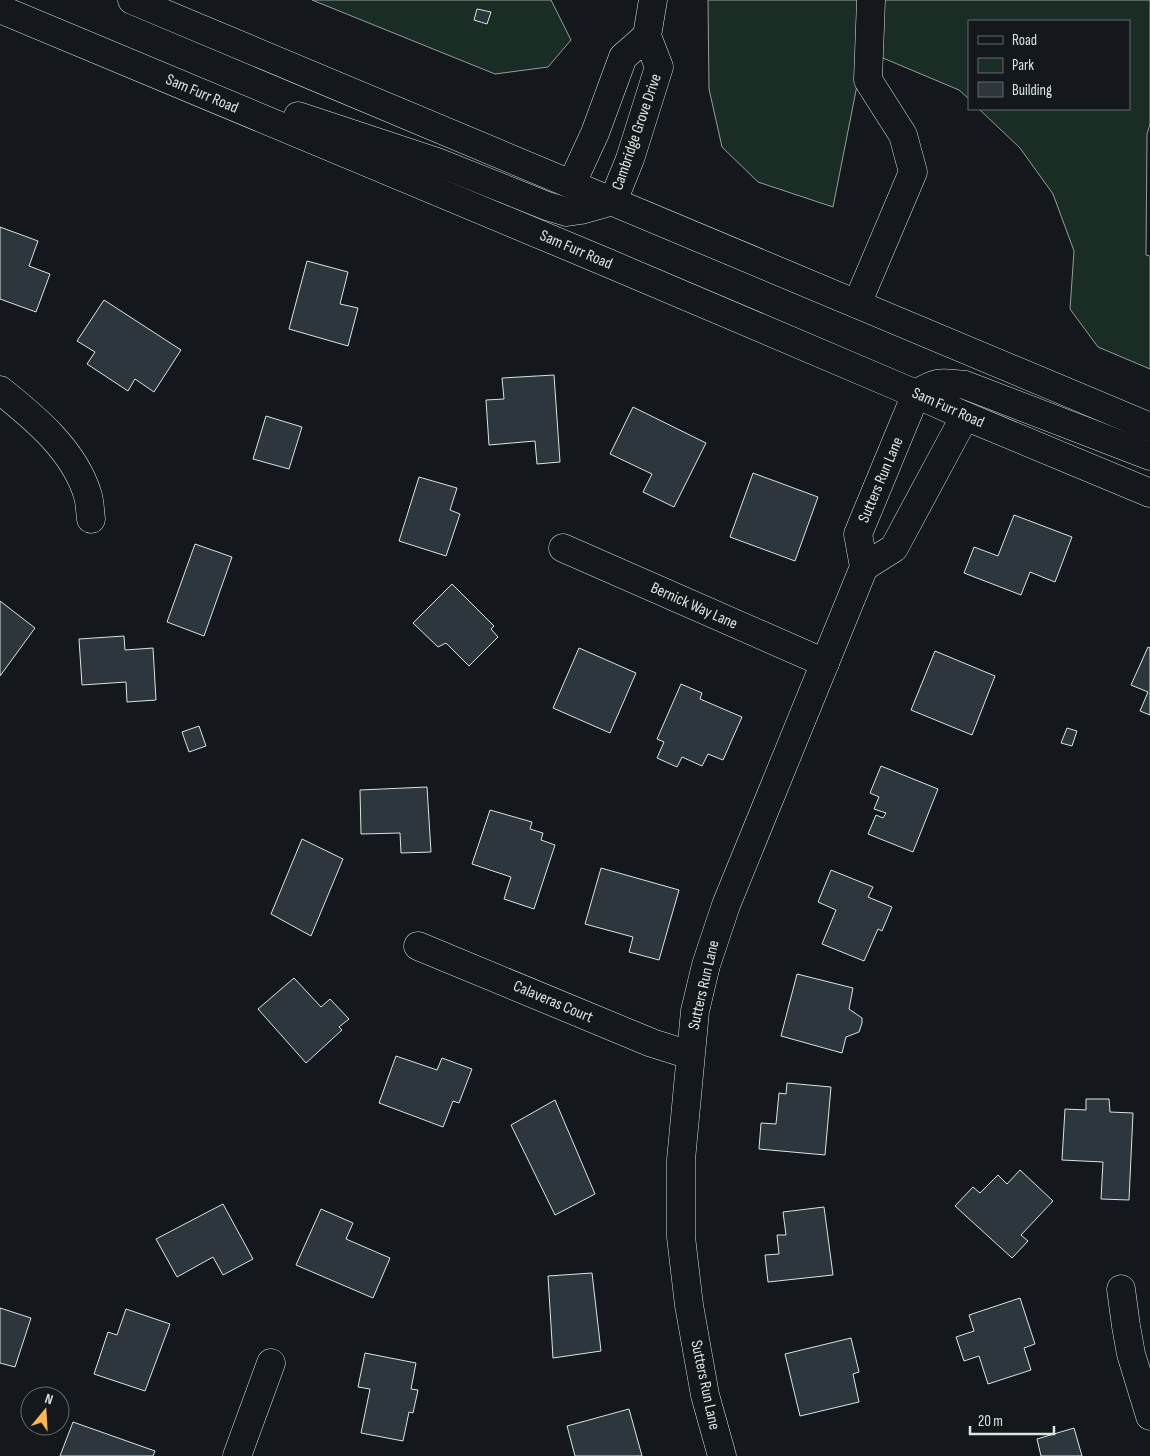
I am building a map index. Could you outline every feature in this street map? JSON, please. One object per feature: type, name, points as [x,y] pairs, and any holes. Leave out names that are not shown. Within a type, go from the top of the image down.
[{"type":"main road","points":[[132,0],[1150,426]]},
{"type":"main road","points":[[572,183],[595,133],[623,57],[647,36],[653,0]]},
{"type":"main road","points":[[858,304],[913,172],[903,135],[868,80],[871,0]]},
{"type":"main road","name":"Sam Furr Road","points":[[0,9],[608,263],[964,416],[1150,493]]},
{"type":"main road","name":"Cambridge Grove Drive","points":[[613,201],[630,159],[659,67],[647,36]]},
{"type":"main road","points":[[97,50],[437,162],[547,206],[567,212],[613,201]]},
{"type":"main road","points":[[916,394],[931,385],[943,383],[965,385],[1150,456]]},
{"type":"main road","points":[[0,390],[45,430],[70,457],[89,497],[91,519]]},
{"type":"main road","name":"Sutters Run Lane","points":[[722,1456],[705,1395],[689,1305],[681,1237],[681,1160],[695,1011],[706,964],[726,906],[864,567],[858,534],[916,394]]},
{"type":"main road","points":[[864,567],[894,548],[964,416]]},
{"type":"main road","name":"Bernick Way Lane","points":[[563,548],[825,663]]},
{"type":"main road","name":"Calaveras Court","points":[[418,946],[652,1044],[690,1055]]},
{"type":"main road","points":[[1121,1289],[1131,1354],[1150,1416]]},
{"type":"main road","points":[[237,1456],[270,1363]]},
{"type":"green space","points":[[312,0],[551,0],[571,40],[548,67],[495,74]]},
{"type":"green space","points":[[708,0],[1150,0],[1150,124],[1147,134],[1146,255],[1150,256],[1150,369],[1098,347],[1070,309],[1074,251],[1053,194],[1020,148],[980,110],[1130,110],[1130,20],[968,20],[968,98],[959,90],[864,50],[833,207],[758,182],[722,147],[709,89]]},
{"type":"building","points":[[477,9],[491,12],[487,24],[474,20]]},
{"type":"building","points":[[0,227],[38,241],[29,266],[50,274],[36,312],[0,299]]},
{"type":"building","points":[[307,261],[348,272],[340,304],[358,308],[348,346],[289,329]]},
{"type":"building","points":[[104,300],[181,350],[154,392],[135,379],[128,391],[87,364],[95,352],[77,341]]},
{"type":"building","points":[[554,375],[560,462],[537,464],[535,441],[489,445],[486,400],[504,399],[502,378]]},
{"type":"building","points":[[633,407],[706,443],[674,507],[643,492],[652,474],[610,454]]},
{"type":"building","points":[[266,416],[302,427],[289,469],[253,459]]},
{"type":"building","points":[[753,473],[818,497],[795,561],[730,537]]},
{"type":"building","points":[[419,477],[457,488],[450,510],[460,514],[446,556],[399,541]]},
{"type":"building","points":[[1014,515],[1072,537],[1055,582],[1030,572],[1021,595],[964,573],[974,547],[998,556]]},
{"type":"building","points":[[195,544],[232,557],[204,636],[167,622]]},
{"type":"building","points":[[452,584],[494,626],[491,629],[498,637],[469,666],[446,643],[438,647],[413,623]]},
{"type":"building","points":[[0,601],[35,628],[0,676]]},
{"type":"building","points":[[124,636],[125,650],[153,648],[156,700],[127,702],[126,682],[82,685],[79,639]]},
{"type":"building","points":[[1148,647],[1150,648],[1150,715],[1140,711],[1148,692],[1131,685]]},
{"type":"building","points":[[579,648],[636,673],[610,733],[553,708]]},
{"type":"building","points":[[935,651],[995,676],[972,735],[911,710]]},
{"type":"building","points":[[681,684],[702,693],[700,699],[742,717],[723,760],[708,754],[702,766],[682,757],[677,767],[657,758],[664,742],[657,739]]},
{"type":"building","points":[[199,726],[206,746],[189,752],[182,732]]},
{"type":"building","points":[[1067,728],[1077,731],[1072,746],[1061,743]]},
{"type":"building","points":[[881,766],[938,789],[913,852],[868,834],[876,815],[883,818],[886,813],[874,809],[879,797],[870,793]]},
{"type":"building","points":[[427,787],[431,852],[401,853],[400,833],[361,834],[360,790]]},
{"type":"building","points":[[490,810],[532,822],[530,829],[543,833],[541,840],[555,845],[534,909],[504,899],[511,877],[472,864]]},
{"type":"building","points":[[302,839],[343,859],[311,936],[271,914]]},
{"type":"building","points":[[601,868],[679,890],[659,960],[629,952],[633,937],[585,924]]},
{"type":"building","points":[[831,870],[873,887],[868,897],[892,907],[882,931],[878,929],[864,961],[822,944],[836,910],[818,902]]},
{"type":"building","points":[[797,974],[853,988],[849,1009],[862,1018],[862,1023],[859,1032],[846,1037],[842,1053],[781,1036]]},
{"type":"building","points":[[294,978],[321,1007],[330,999],[349,1019],[339,1027],[342,1030],[306,1063],[258,1009]]},
{"type":"building","points":[[396,1056],[437,1070],[442,1058],[472,1069],[459,1103],[453,1101],[443,1127],[379,1103]]},
{"type":"building","points":[[787,1083],[831,1087],[825,1155],[759,1149],[761,1123],[776,1124],[779,1093],[786,1094]]},
{"type":"building","points":[[1086,1099],[1109,1099],[1110,1112],[1133,1113],[1129,1200],[1101,1199],[1103,1162],[1062,1160],[1065,1109],[1086,1110]]},
{"type":"building","points":[[555,1100],[595,1194],[555,1215],[511,1125]]},
{"type":"building","points":[[1020,1170],[1053,1201],[1021,1235],[1028,1241],[1012,1258],[955,1206],[973,1187],[980,1193],[998,1175],[1007,1184]]},
{"type":"building","points":[[223,1204],[253,1259],[223,1275],[213,1257],[177,1277],[156,1239]]},
{"type":"building","points":[[824,1207],[833,1275],[768,1282],[765,1255],[779,1254],[777,1235],[786,1235],[783,1212]]},
{"type":"building","points":[[321,1209],[353,1223],[346,1239],[390,1258],[373,1298],[296,1265]]},
{"type":"building","points":[[592,1273],[601,1351],[553,1358],[548,1276]]},
{"type":"building","points":[[1020,1298],[1035,1344],[1024,1348],[1031,1370],[988,1384],[979,1356],[964,1361],[956,1337],[974,1331],[969,1315]]},
{"type":"building","points":[[0,1308],[31,1318],[15,1367],[0,1363]]},
{"type":"building","points":[[126,1309],[170,1324],[145,1391],[94,1374],[108,1332],[117,1335]]},
{"type":"building","points":[[851,1338],[859,1372],[853,1374],[859,1402],[800,1416],[785,1354]]},
{"type":"building","points":[[365,1353],[416,1363],[411,1389],[418,1390],[413,1413],[409,1412],[403,1441],[361,1433],[370,1389],[358,1387]]},
{"type":"building","points":[[629,1409],[642,1456],[575,1456],[567,1426]]},
{"type":"building","points":[[73,1422],[155,1451],[153,1456],[60,1456],[68,1436],[70,1436]]},
{"type":"building","points":[[1074,1428],[1082,1456],[1041,1456],[1037,1439]]}]
